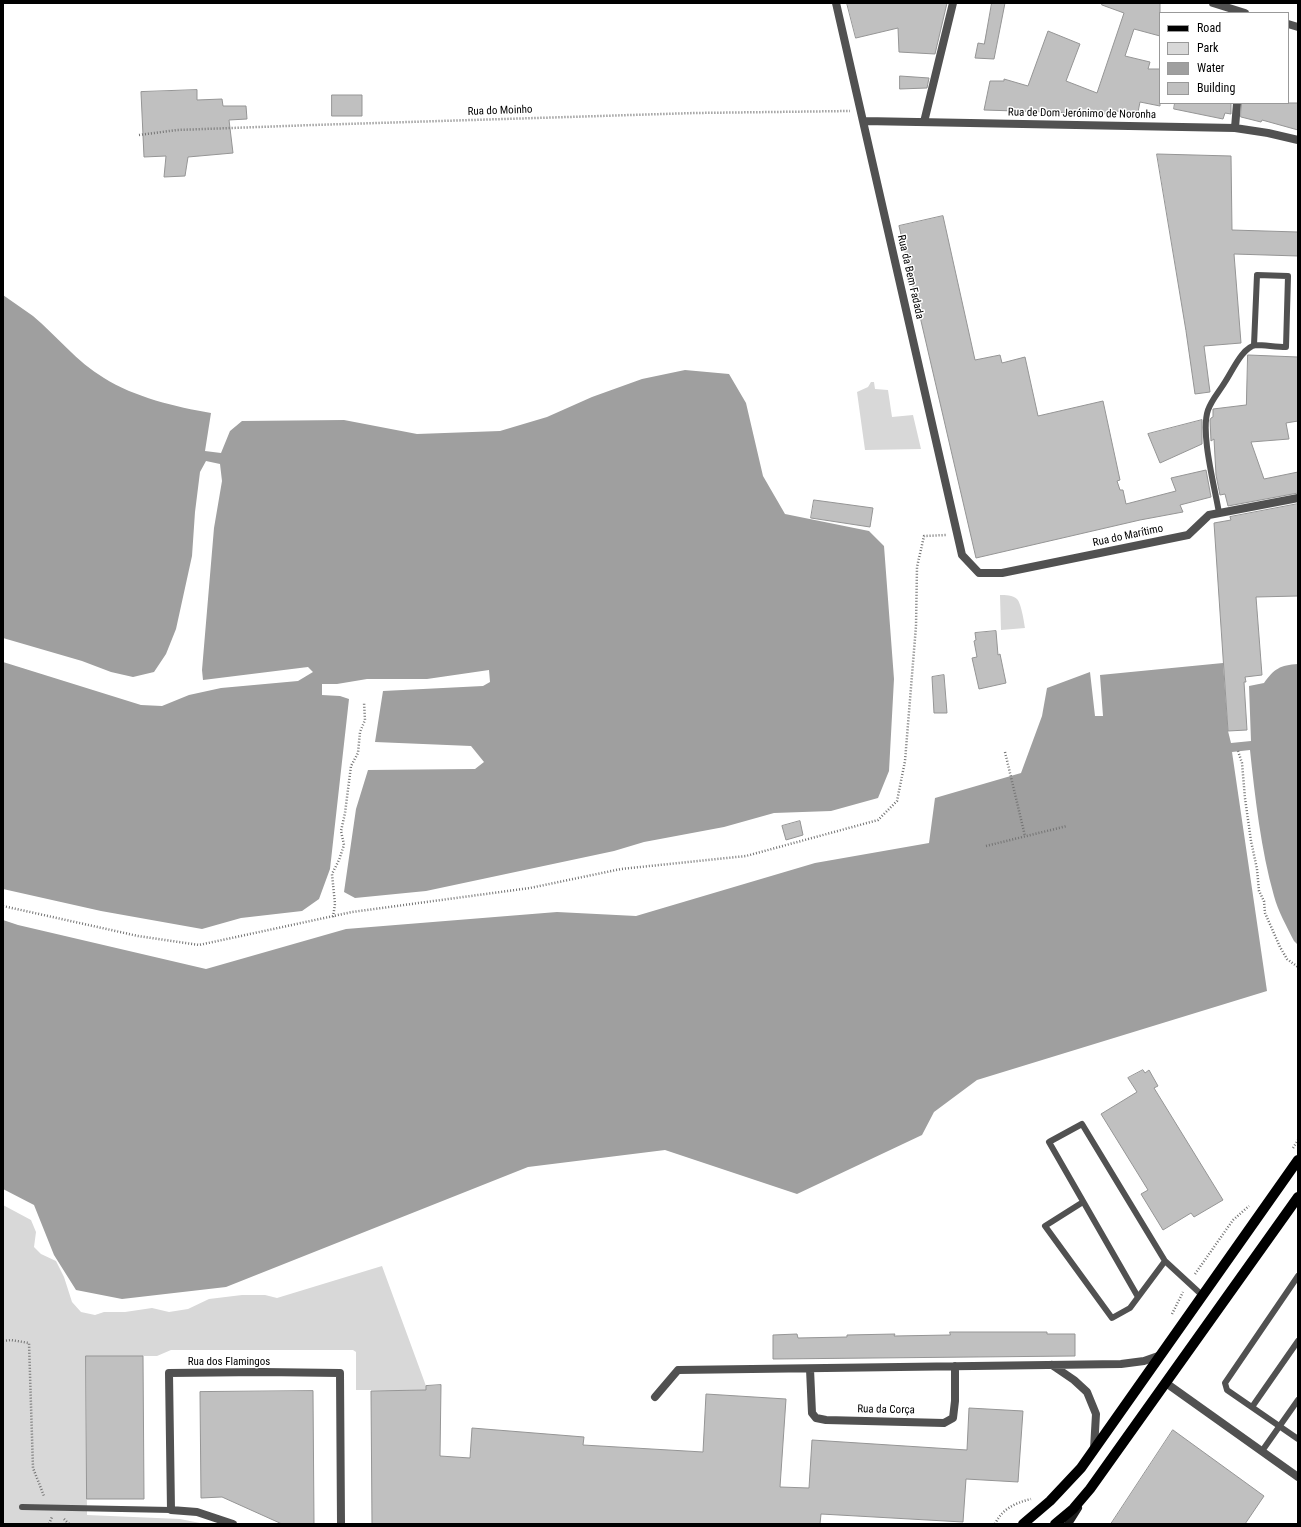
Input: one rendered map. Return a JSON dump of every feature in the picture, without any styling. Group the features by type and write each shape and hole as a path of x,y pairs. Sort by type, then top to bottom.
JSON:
{"main road":[{"path":"1023,1524 1071,1480 1081,1468 1298,1160"},
{"path":"1068,1524 1090,1489 1298,1197"},
{"path":"1055,1524 1073,1509 1090,1489"}],"street":[{"name":"Rua da Bem Fadada","path":"836,3 862,110 962,555"},
{"path":"924,122 953,3"},
{"path":"1213,3 1241,12"},
{"path":"1235,128 1237,104"},
{"name":"Rua de Dom Jerónimo de Noronha","path":"864,121 1235,128 1268,133 1298,140"},
{"name":"Rua do Marítimo","path":"962,555 979,573 1002,573 1188,535 1209,515 1298,498"},
{"path":"655,1397 678,1370 1135,1363 1161,1355"},
{"path":"1052,1365 1074,1380 1087,1392 1096,1414 1094,1450"},
{"name":"Rua da Corça","path":"810,1369 812,1413 816,1418 826,1420 944,1423 953,1418 955,1401 955,1366"},
{"name":"Rua dos Flamingos","path":"171,1510 169,1373 262,1372 340,1374 341,1524"},
{"path":"1166,1383 1298,1476"},
{"path":"171,1510 197,1512 233,1524"}],"lane":[{"path":"1219,513 1205,426 1208,412 1214,396 1225,382 1233,366 1246,350 1254,345 1286,347 1288,276 1257,275 1254,345"},
{"path":"1138,1297 1049,1142 1082,1124 1165,1261 1203,1296"},
{"path":"1083,1202 1045,1226 1112,1318 1130,1308 1165,1261"},
{"path":"1298,1276 1225,1383 1227,1390 1298,1439"},
{"path":"1252,1407 1298,1341"},
{"path":"1262,1451 1298,1400"},
{"path":"22,1507 171,1510"}],"path":[{"name":"Rua do Moinho","path":"139,135 177,130 313,125 695,113 862,110"},
{"path":"3,906 138,936 200,945 359,911 530,888 621,869 746,856 878,820 897,800 905,761 916,626 917,567 924,536 957,534"},
{"path":"333,917 335,904 332,874 344,845 341,831 350,766 358,753 360,732 366,720 364,702"},
{"path":"1238,751 1242,763 1245,798 1251,841 1257,869 1259,891 1264,901 1265,913 1287,959 1298,967"},
{"path":"1005,752 1025,836"},
{"path":"986,846 1066,826"},
{"path":"1290,1152 1298,1140"},
{"path":"1171,1316 1188,1283 1234,1220 1254,1202"},
{"path":"3,1341 11,1340 29,1343 33,1468 44,1496 55,1508 50,1524"},
{"path":"995,1524 999,1516 1010,1506 1037,1496"}],"green space":[{"path":"871,382 874,382 875,389 888,390 892,417 913,415 921,449 865,450 857,392 868,387"},
{"path":"1000,595 1007,595 1017,599 1021,608 1025,628 1001,630"},
{"path":"3,1205 31,1220 36,1232 34,1247 41,1254 56,1261 64,1277 72,1302 81,1312 95,1315 104,1312 125,1312 152,1308 169,1312 188,1309 209,1299 242,1295 265,1295 277,1298 382,1266 426,1386 426,1390 356,1390 356,1352 353,1350 171,1350 157,1356 86,1356 87,1515 180,1519 205,1524 3,1524"}],"water":[{"path":"3,295 33,316 94,372 116,385 142,396 184,408 211,413 205,451 221,453 230,431 242,421 344,420 417,434 500,431 547,417 592,397 642,379 685,370 729,374 746,403 763,476 785,514 869,531 884,546 894,679 889,771 878,798 831,811 774,813 724,827 644,842 614,851 426,891 355,898 344,892 356,809 368,770 475,769 484,762 471,746 375,742 383,691 483,686 490,682 489,670 427,679 367,679 337,684 322,684 322,695 340,696 349,699 330,869 319,899 302,911 241,918 202,929 101,911 3,889 3,662 141,705 162,706 189,695 221,688 298,681 313,672 308,667 203,680 202,670 214,528 222,481 220,464 206,461 200,472 192,556 176,629 166,654 154,672 133,677 111,672 82,661 3,638"},
{"path":"1223,663 1228,731 1231,743 1251,741 1249,686 1264,683 1274,671 1286,665 1298,664 1298,945 1294,941 1280,913 1269,878 1259,823 1250,750 1232,752 1267,991 977,1080 934,1112 922,1135 797,1194 665,1150 528,1167 226,1287 122,1299 76,1290 54,1255 34,1205 3,1189 3,920 18,925 206,969 346,929 557,912 636,916 815,863 929,843 935,798 1021,773 1042,716 1047,688 1090,672 1095,716 1103,716 1100,675"}],"building":[{"path":"847,3 947,3 935,54 899,52 898,28 856,38"},
{"path":"992,3 1005,3 994,59 975,58 978,43 984,44"},
{"path":"1102,3 1160,3 1159,36 1134,29 1125,56 1150,62 1148,69 1159,69 1160,106 1140,102 1138,112 1110,111 1110,114 984,110 990,81 1004,81 1004,79 1028,86 1048,31 1080,44 1066,81 1097,93 1124,13 1102,5"},
{"path":"900,76 929,78 927,88 900,89"},
{"path":"197,90 197,100 222,99 223,106 246,106 247,119 229,120 233,153 188,157 185,176 164,177 166,156 144,157 141,92"},
{"path":"332,95 362,95 362,116 332,116"},
{"path":"1298,103 1298,130 1262,120 1261,122 1241,117 1242,104"},
{"path":"1175,104 1231,104 1231,114 1225,113 1223,119 1174,109"},
{"path":"1157,154 1231,156 1232,230 1298,232 1298,256 1234,254 1241,343 1204,346 1210,392 1195,394"},
{"path":"943,216 975,360 1000,355 1002,363 1025,357 1038,416 1103,401 1120,480 1117,481 1120,490 1123,490 1126,504 1176,491 1171,478 1206,470 1211,497 1180,505 1183,512 1140,520 976,558 899,226"},
{"path":"1248,355 1298,357 1298,421 1286,423 1289,439 1251,442 1264,479 1298,472 1298,493 1228,506 1225,494 1220,495 1216,475 1214,439 1211,441 1210,420 1213,417 1213,409 1246,405"},
{"path":"1202,420 1202,444 1160,463 1148,434"},
{"path":"814,500 873,508 870,527 811,518"},
{"path":"1298,504 1298,596 1256,597 1262,675 1245,677 1247,730 1228,731 1214,523 1231,520 1230,517"},
{"path":"996,631 998,655 1000,654 1006,683 979,689 972,658 977,657 974,641 976,640 975,633"},
{"path":"944,675 947,713 934,713 932,677"},
{"path":"800,821 803,835 786,840 782,826"},
{"path":"1143,1070 1145,1073 1149,1070 1158,1086 1154,1088 1223,1200 1194,1217 1191,1213 1163,1230 1141,1194 1148,1190 1101,1114 1137,1092 1128,1078"},
{"path":"950,1332 1047,1332 1047,1334 1075,1334 1075,1356 773,1359 773,1335 797,1334 798,1338 895,1334 894,1336 950,1335"},
{"path":"86,1356 143,1356 144,1499 87,1499"},
{"path":"441,1385 440,1456 470,1458 472,1428 584,1437 583,1445 703,1452 706,1394 786,1399 780,1487 809,1488 812,1440 967,1450 969,1408 1023,1411 1018,1482 966,1479 963,1522 821,1514 820,1524 372,1524 371,1391 426,1390 426,1386"},
{"path":"313,1391 314,1524 282,1524 222,1497 201,1498 200,1392"},
{"path":"1173,1430 1264,1496 1245,1524 1111,1524"}]}
